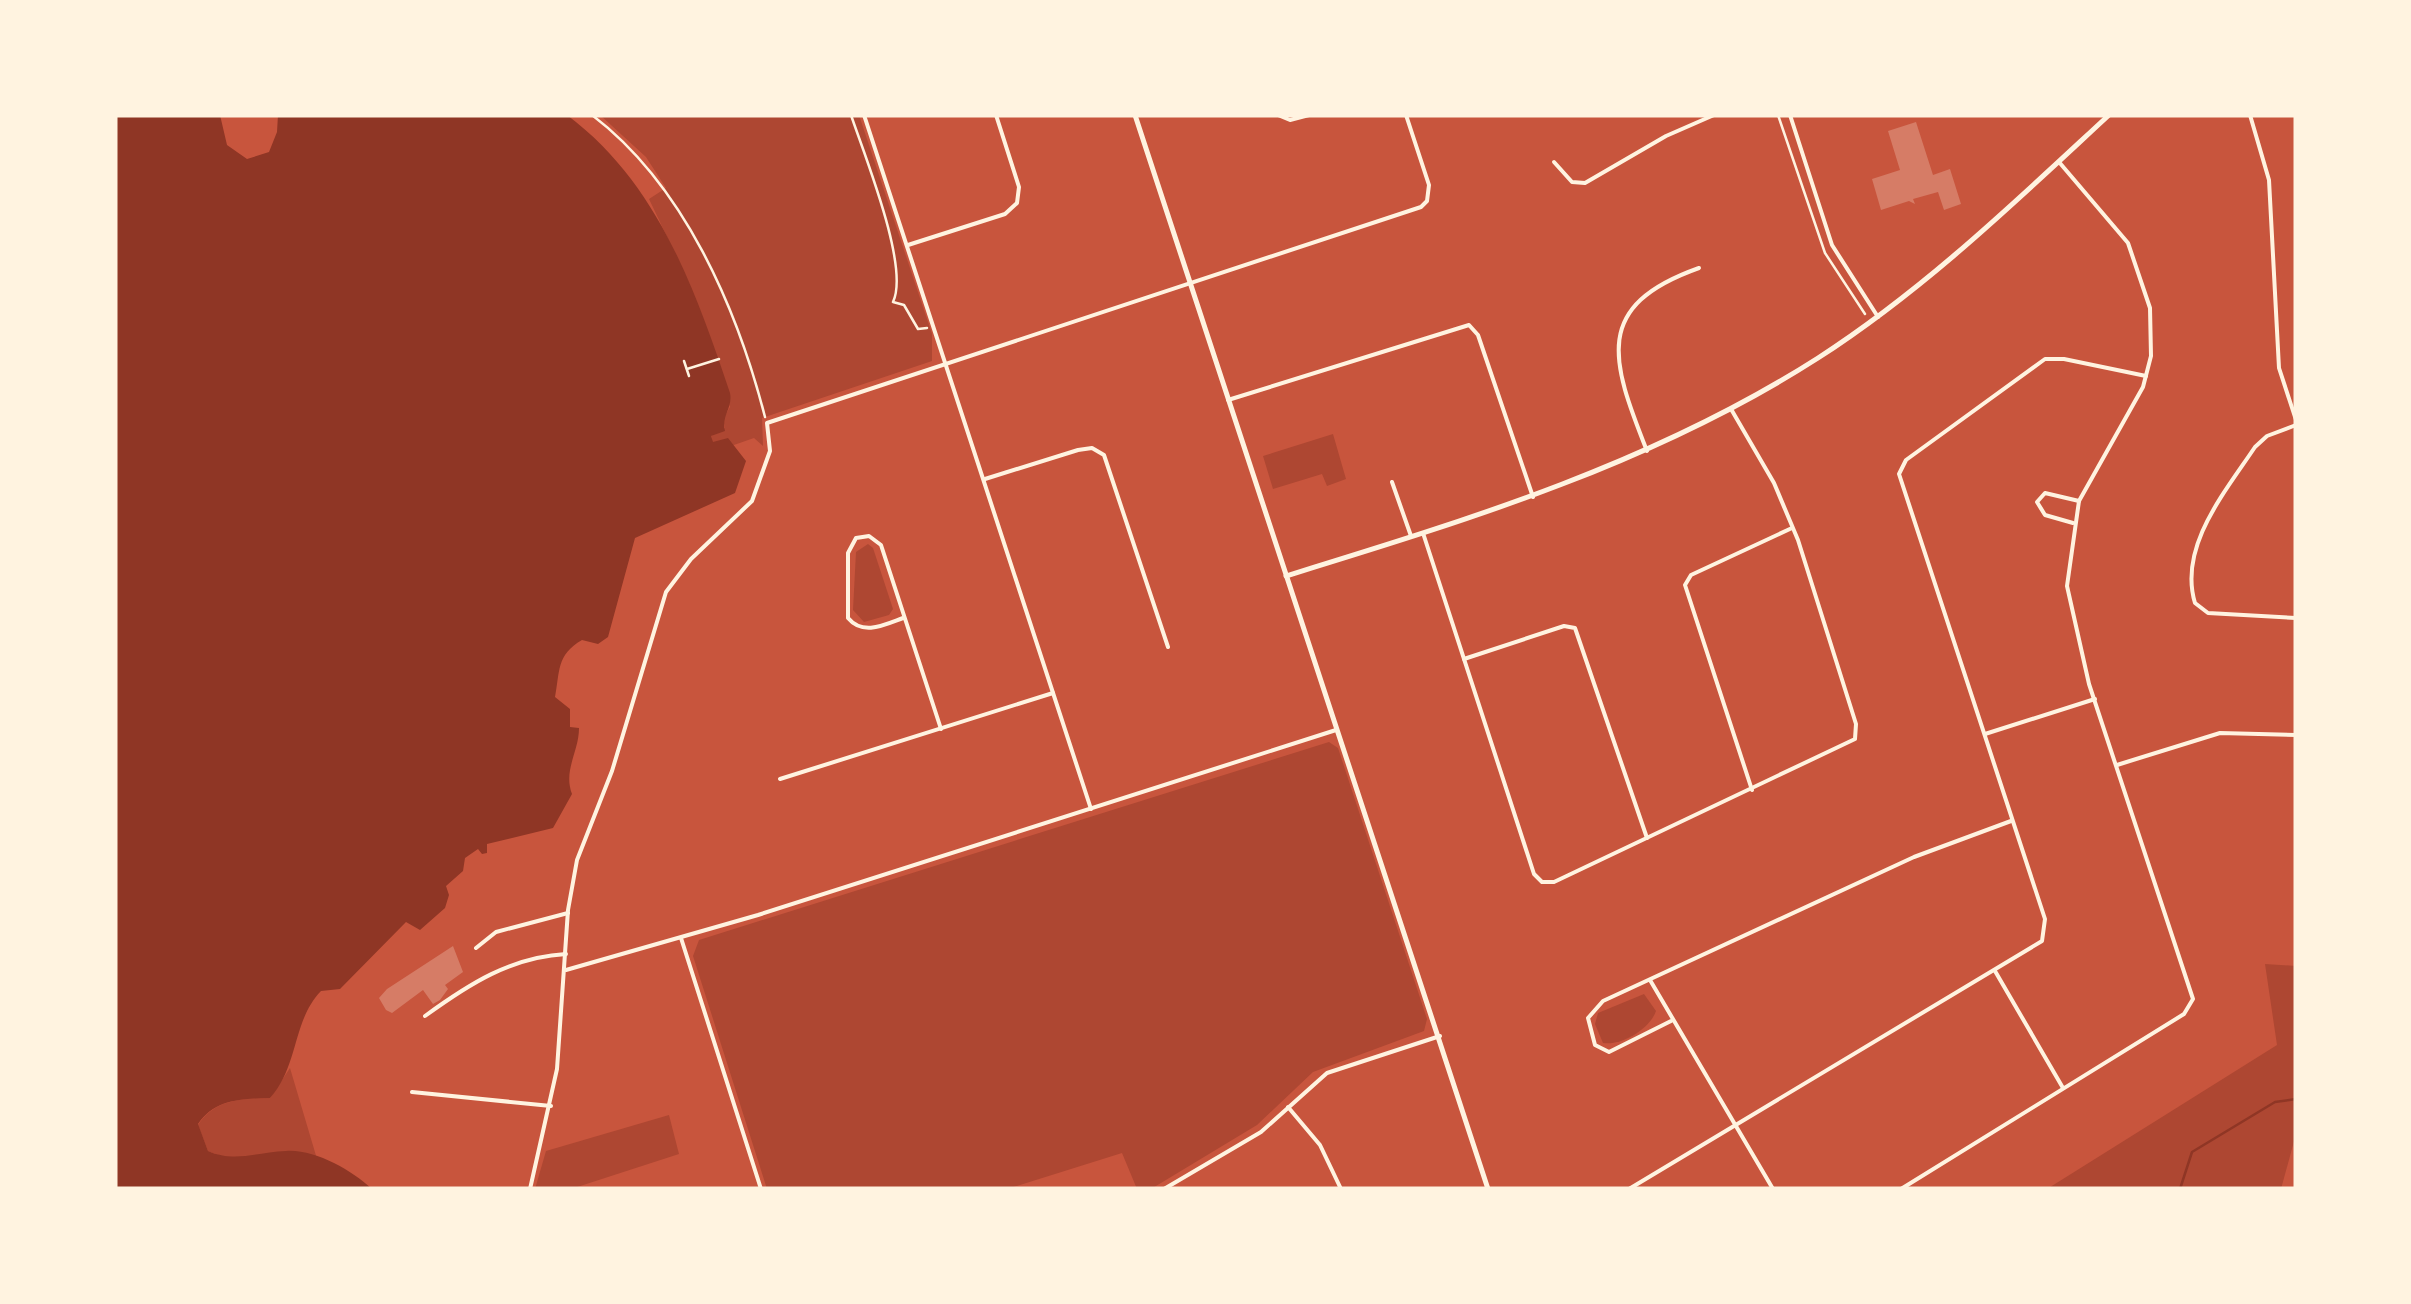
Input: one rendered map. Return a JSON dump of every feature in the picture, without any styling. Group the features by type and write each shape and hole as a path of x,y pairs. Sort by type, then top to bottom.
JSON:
{"street":[{"path":"864,115 1091,809"},
{"path":"907,245 1005,214 1018,202 1019,187 996,115"},
{"path":"1136,115 1488,1189"},
{"path":"1278,115 1290,120 1308,115"},
{"path":"530,1189 551,1106 566,970 568,913 577,860 616,758 660,605 690,559 735,521 756,494 770,450 767,423 1413,211 1427,202 1429,185 1406,115"},
{"path":"1554,162 1566,178 1580,185 1714,115"},
{"path":"1790,115 1832,246 1878,317"},
{"path":"1286,576 1532,497 1648,451 1732,409 1878,317 1947,263 2110,115"},
{"path":"2250,115 2268,173 2279,368 2296,422 2267,436 2255,447 2198,541 2190,574 2194,603 2208,613 2296,618"},
{"path":"1901,1189 2184,1014 2193,999 2095,699 2068,600 2073,523 2079,501 2135,406 2146,376 2152,320 2140,269 2120,231 2059,162"},
{"path":"1648,451 1624,385 1622,324 1634,303 1649,289 1700,268"},
{"path":"1228,400 1469,324 1476,330 1532,497"},
{"path":"1630,1189 2037,946 2046,930 1900,482 1900,469 2045,359 2064,358 2146,376"},
{"path":"1422,533 1537,879 1554,882 1844,748 1857,734 1792,528 1774,483 1732,409"},
{"path":"985,479 1078,450 1092,448 1104,455 1168,647"},
{"path":"1392,482 1411,536"},
{"path":"2073,523 2042,513 2038,502 2046,493 2079,501"},
{"path":"1752,790 1685,585 1695,573 1792,528"},
{"path":"903,618 868,628 856,627 848,618 848,552 856,538 869,536 881,546 941,729"},
{"path":"1464,659 1564,626 1575,628 1648,838"},
{"path":"780,779 1054,693"},
{"path":"1983,734 2095,699"},
{"path":"566,970 681,938 1336,730"},
{"path":"2116,765 2220,733 2296,735"},
{"path":"2296,764 2296,826"},
{"path":"1671,1021 1617,1051 1602,1050 1591,1037 1588,1018 1595,1006 1914,856 2011,821"},
{"path":"476,948 496,932 568,913"},
{"path":"681,938 761,1189"},
{"path":"424,1016 480,977 510,965 566,954"},
{"path":"1995,971 2064,1088"},
{"path":"1650,980 1773,1189"},
{"path":"1164,1189 1241,1145 1328,1073 1440,1036"},
{"path":"412,1092 551,1106"},
{"path":"1288,1107 1320,1146 1341,1189"}],"path":[{"path":"592,115 636,154 680,215 746,346 767,423"},
{"path":"851,115 896,255 898,289 892,302 904,305 918,329 930,328"},
{"path":"686,368 719,359"},
{"path":"684,361 690,376"}],"shaded area":[{"path":"115,115 220,115 227,145 247,159 269,152 277,132 278,115 567,115 599,142 649,205 687,277 730,393 725,431 711,436 713,442 728,438 746,461 735,493 635,538 608,637 598,644 582,640 563,658 555,697 570,709 570,727 579,728 569,777 572,794 553,828 487,844 487,853 478,849 465,858 463,871 446,886 449,895 445,908 420,930 406,922 340,989 321,991 305,1016 286,1072 270,1098 221,1105 198,1124 208,1151 237,1157 286,1151 309,1153 343,1168 372,1189 115,1189"},
{"path":"600,115 859,115 932,334 932,361 762,418 763,446 754,438 731,446 712,442 711,436 725,428 723,419 730,407 690,285 649,199 666,188 646,157"},
{"path":"1333,434 1346,479 1327,486 1322,474 1273,489 1263,456"},
{"path":"868,544 873,548 893,609 889,615 864,622 853,610 856,552"},
{"path":"1329,742 1338,748 1427,1019 1424,1031 1313,1072 1257,1125 1151,1189 1137,1189 1122,1153 1007,1189 767,1189 693,956 699,940"},
{"path":"2265,964 2296,966 2296,1134 2281,1189 2047,1189 2277,1045"},
{"path":"1644,994 1656,1011 1648,1024 1626,1039 1603,1043 1595,1024 1598,1013"},
{"path":"290,1068 317,1159 287,1154 234,1157 208,1151 198,1125 205,1116 230,1102 270,1098"},
{"path":"669,1115 679,1154 571,1189 535,1189 546,1151"}],"building":[{"path":"1916,122 1933,175 1950,169 1961,204 1944,210 1938,192 1913,199 1915,204 1909,201 1881,210 1872,179 1900,170 1888,131"},
{"path":"453,946 463,972 445,985 448,989 440,1000 433,1004 423,990 392,1013 386,1010 379,998 387,989"}],"waterway":[{"path":"2180,1189 2192,1152 2275,1102 2296,1099"}]}
